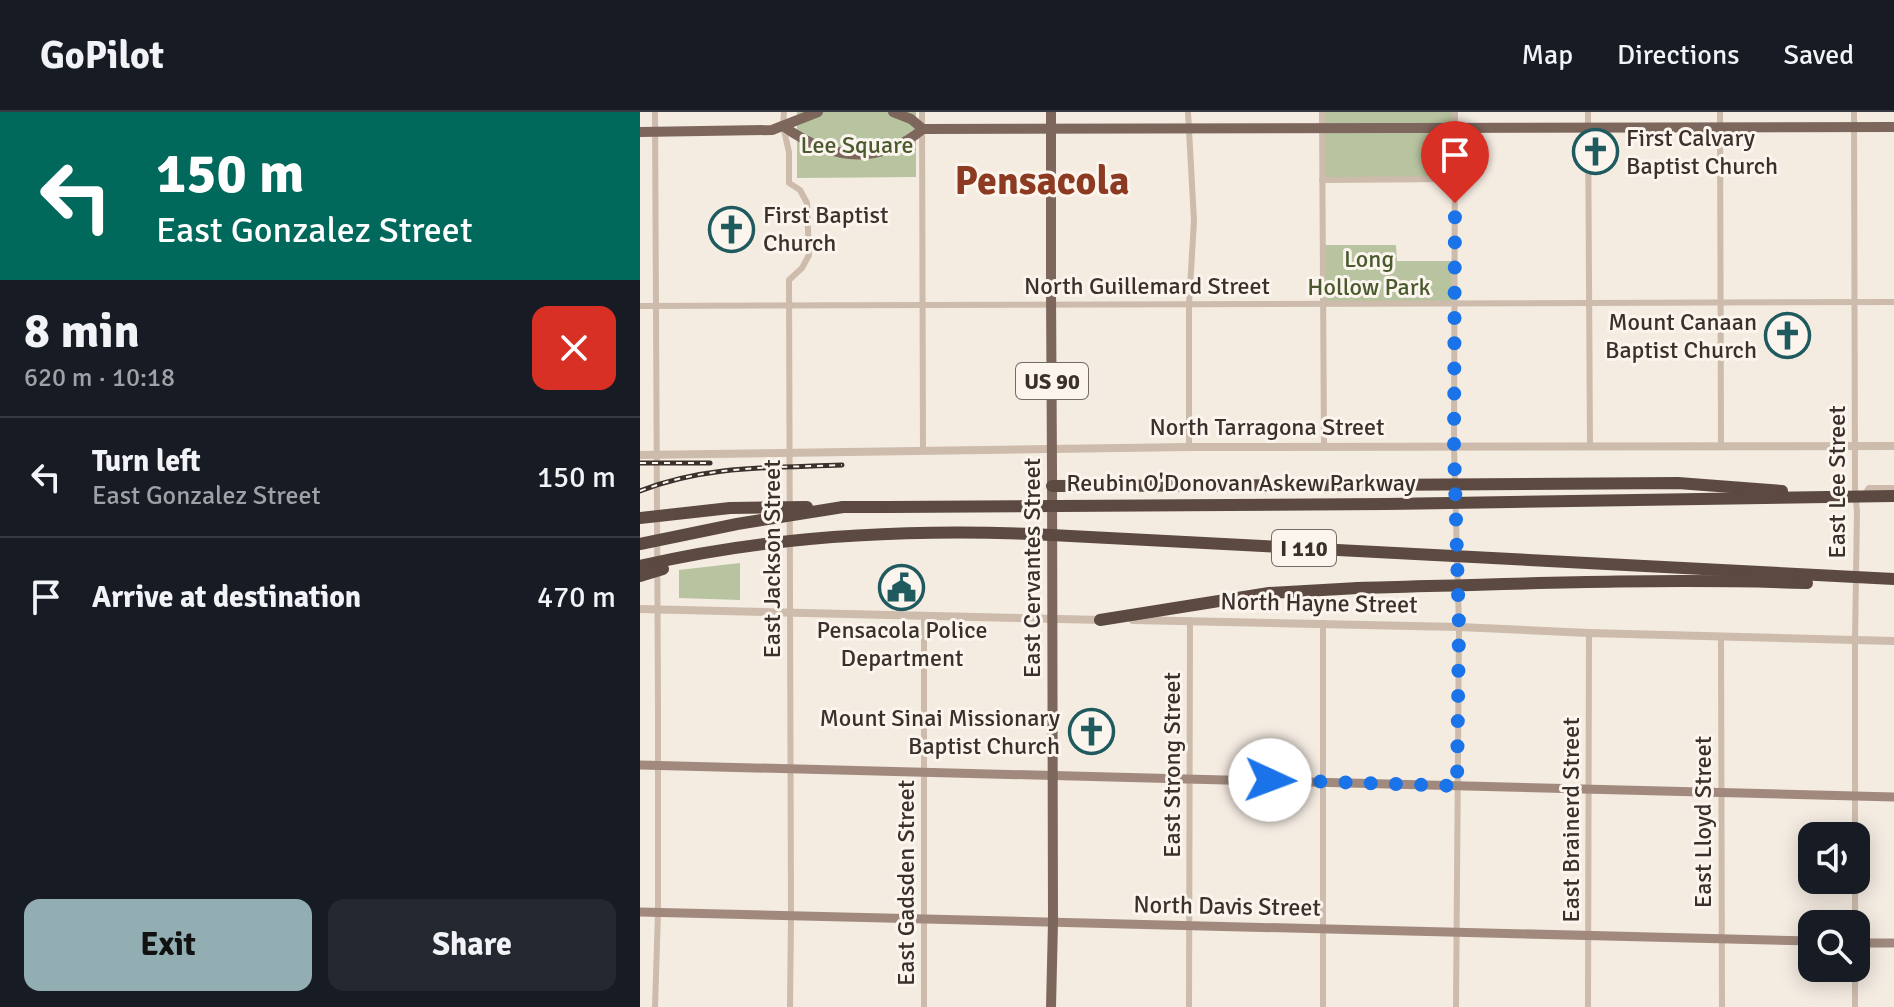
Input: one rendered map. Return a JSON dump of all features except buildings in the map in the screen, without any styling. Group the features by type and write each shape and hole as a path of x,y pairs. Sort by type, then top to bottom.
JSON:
{"highway":[{"path":"1052,486 1678,483 1857,496"},
{"name":"Reubin O'Donovan Askew Parkway","path":"640,544 843,507 1449,504 1894,496"},
{"path":"640,518 730,508 843,507"},
{"name":"I 110","path":"715,551 863,534 991,532 1894,580"},
{"path":"640,566 715,551"},
{"path":"640,576 715,551"},
{"path":"1100,620 1269,593 1358,588 1638,580 1848,584 1894,580"}],"main road":[{"path":"640,132 772,130 818,112"},
{"path":"893,112 911,119 923,129 1894,127"},
{"name":"US 90","path":"1051,112 1051,130"},
{"path":"783,126 803,140 840,153 858,155 876,153 909,141 923,129"},
{"name":"East Cervantes Street","path":"1051,130 1051,1007"},
{"path":"640,765 1894,797"},
{"name":"North Davis Street","path":"640,912 1798,941"},
{"path":"1870,943 1894,943"}],"street":[{"path":"655,112 658,608 655,1007"},
{"name":"East Jackson Street","path":"784,112 789,183 800,190 808,205 809,255 802,268 789,280 790,1007"},
{"path":"922,112 923,450"},
{"path":"1188,112 1194,221 1189,304 1189,447"},
{"path":"1322,112 1324,447"},
{"path":"1455,112 1454,447 1459,627 1456,1007"},
{"path":"1588,112 1590,447"},
{"path":"1720,112 1721,446"},
{"name":"East Lee Street","path":"1854,112 1857,512 1855,822"},
{"path":"1322,180 1455,179"},
{"name":"North Guillemard Street","path":"640,306 1894,302"},
{"name":"North Tarragona Street","path":"640,455 1189,447 1894,446"},
{"path":"1857,512 1869,488 1894,488"},
{"name":"North Hayne Street","path":"640,609 1323,623 1894,641"},
{"name":"East Gadsden Street","path":"924,616 924,1007"},
{"name":"East Strong Street","path":"1189,1007 1190,620"},
{"path":"1323,623 1323,1007"},
{"name":"East Brainerd Street","path":"1588,1007 1589,633"},
{"name":"East Lloyd Street","path":"1721,636 1722,1007"},
{"path":"1855,982 1855,1007"}],"green space":[{"name":"Lee Square","path":"797,112 916,112 916,177 797,178"},
{"path":"1322,112 1455,112 1455,179 1322,180"},
{"name":"Long Hollow Park","path":"1322,245 1396,245 1397,261 1455,261 1455,303 1323,304"},
{"path":"740,563 740,600 679,598 679,570"}],"railway":[{"path":"640,463 710,463"},
{"path":"640,491 715,472 842,465"}],"place":[{"name":"First Calvary Baptist Church","path":"1595,152"},
{"name":"First Baptist Church","path":"732,229"},
{"name":"Mount Canaan Baptist Church","path":"1788,336"},
{"name":"Pensacola Police Department","path":"902,588"},
{"name":"Mount Sinai Missionary Baptist Church","path":"1091,732"}],"district":[{"name":"Pensacola","path":"1042,180"}],"route":[{"path":"1270,780 1457,786 1459,627 1454,447 1455,203"}]}
